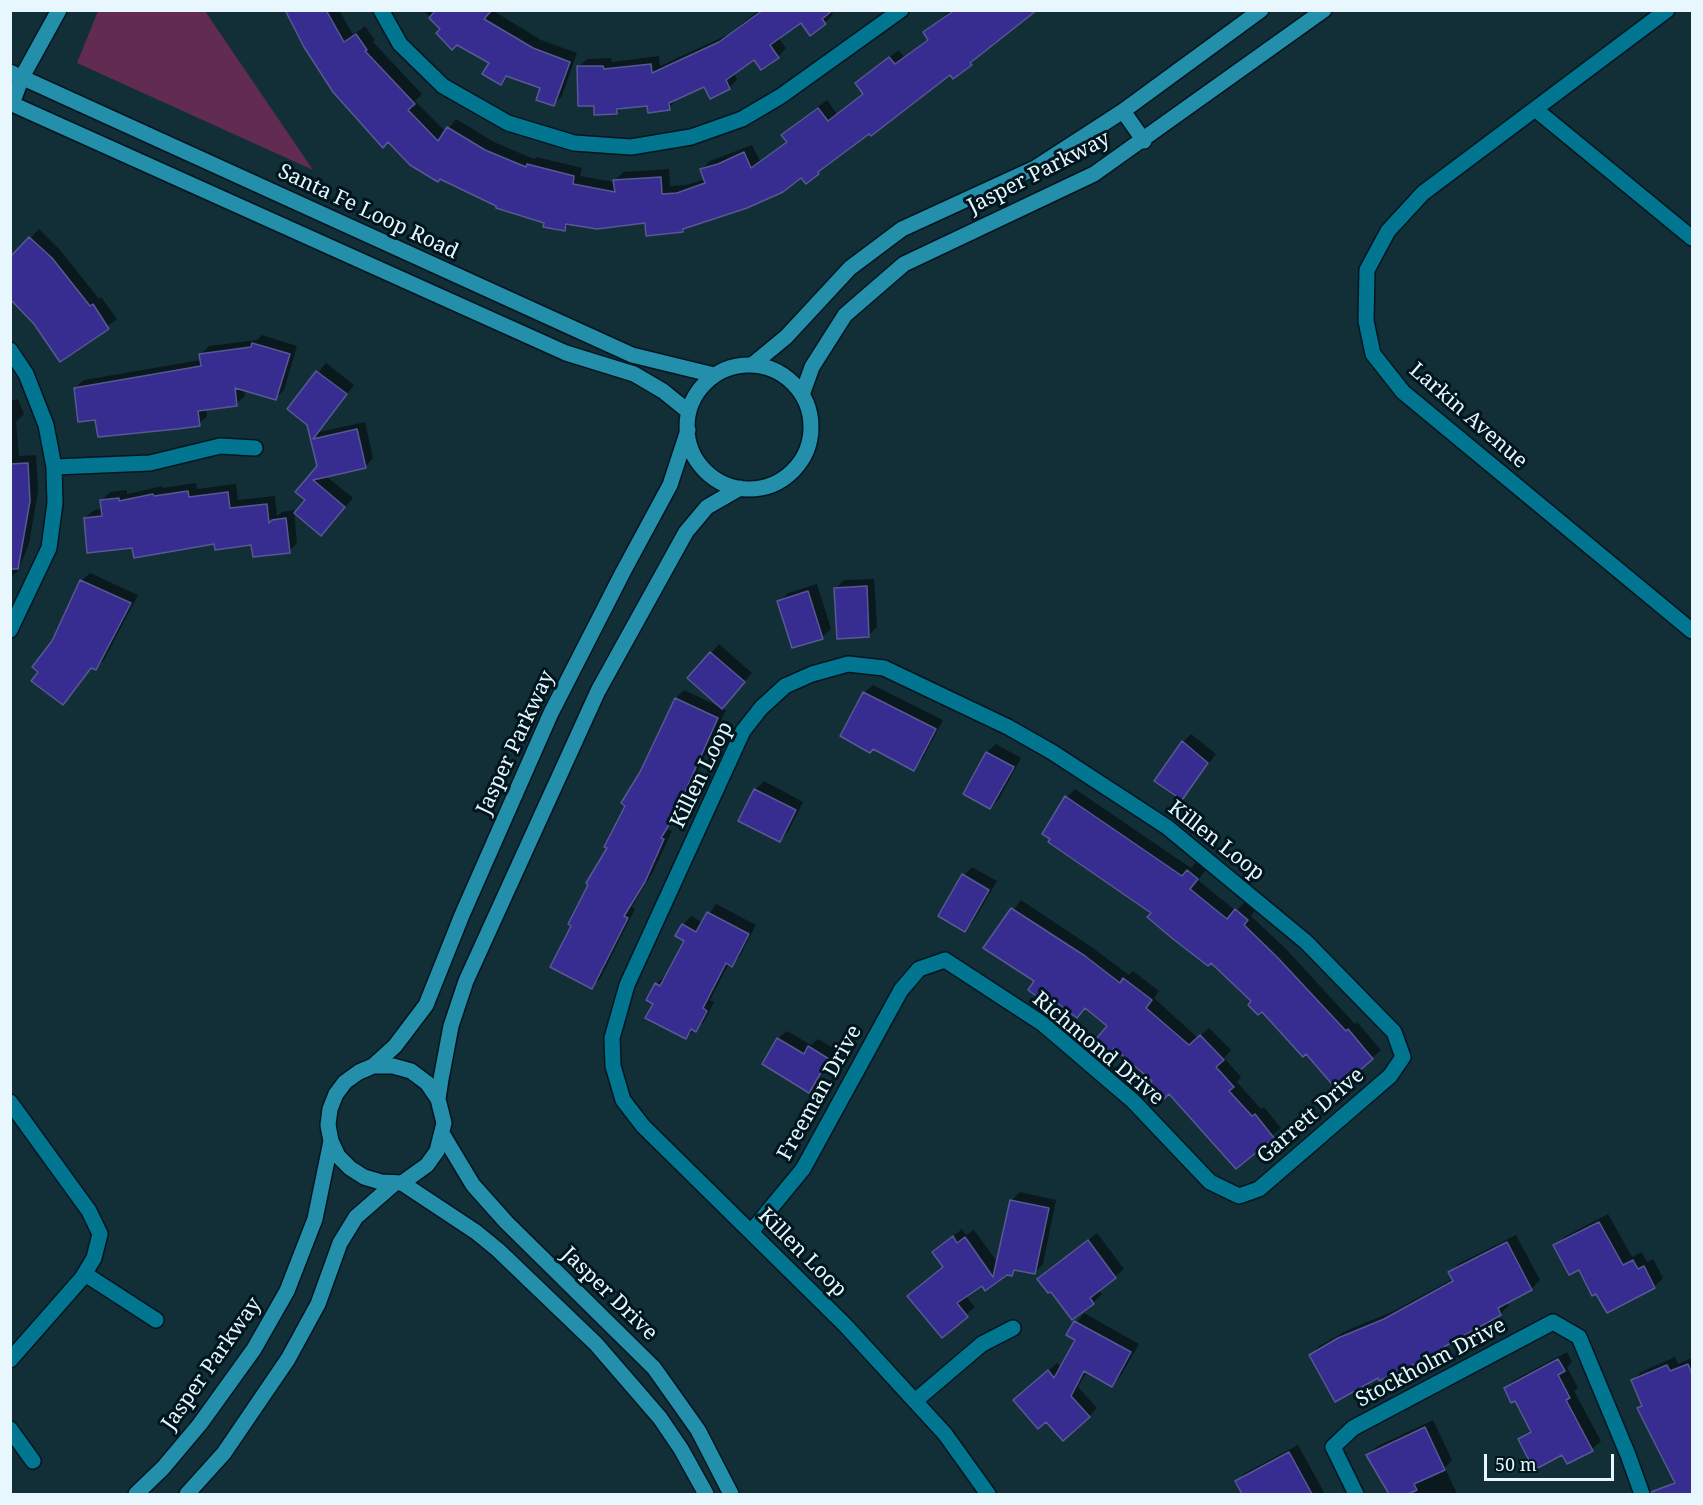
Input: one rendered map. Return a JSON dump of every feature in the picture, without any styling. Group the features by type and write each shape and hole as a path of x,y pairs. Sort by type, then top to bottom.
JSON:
{"main road":[{"path":"59,10 16,74 11,105 566,353 634,374 663,391 689,412"},
{"name":"Jasper Parkway","path":"753,365 786,337 850,268 902,229 1035,168 1123,111 1262,10"},
{"name":"Jasper Parkway","path":"802,394 812,368 845,315 904,264 1094,174 1144,141 1324,10"},
{"name":"Santa Fe Loop Road","path":"16,74 632,356 714,375"},
{"path":"1123,111 1144,141"},
{"path":"753,365 772,369 789,379 802,394 810,413 812,433 806,453 795,469 779,482 760,488 740,488 720,481 703,468 692,451 688,430 689,412 694,398 714,375 733,367 753,365"},
{"name":"Jasper Parkway","path":"374,1066 395,1046 426,1005 462,915 551,713 622,572 670,485 688,430"},
{"path":"438,1099 451,1026 466,981 598,691 686,532 707,507 740,488"},
{"path":"187,1494 224,1453 288,1359 318,1304 340,1242 356,1217 398,1183 427,1165 437,1151 442,1135 443,1117 438,1099 427,1083 411,1071 393,1066 374,1066 352,1077 336,1094 330,1109 328,1125 331,1141 338,1156 364,1177 398,1183 476,1232 498,1250 597,1344 660,1418 681,1449 706,1494"},
{"name":"Jasper Drive","path":"442,1135 473,1185 506,1222 654,1368 698,1430 731,1494"},
{"name":"Jasper Parkway","path":"136,1494 163,1468 200,1424 254,1349 287,1291 315,1219 331,1141"}],"street":[{"path":"381,10 400,44 443,86 508,123 574,143 631,147 691,137 742,119 781,96 900,10"},
{"name":"Larkin Avenue","path":"1667,10 1423,193 1388,231 1367,270 1366,321 1373,354 1403,392 1692,631"},
{"path":"1535,109 1692,238"},
{"path":"10,350 26,374 37,401 46,425 54,467 54,503 49,548 10,630"},
{"path":"54,467 150,463 220,446 255,448"},
{"name":"Killen Loop","path":"988,1494 945,1434 845,1325 643,1126 623,1100 613,1066 612,1038 627,985 743,731 761,708 785,687 812,674 848,664 884,668 1008,727 1052,752 1167,827 1306,942 1394,1032 1402,1057"},
{"name":"Richmond Drive","path":"918,969 945,960 1043,1024 1133,1101 1210,1182 1239,1196"},
{"name":"Freeman Drive","path":"751,1232 803,1169 901,990 918,969"},
{"name":"Garrett Drive","path":"1239,1196 1259,1189 1390,1076 1402,1057"},
{"path":"10,1102 97,1224 99,1244 85,1274 38,1331 10,1360"},
{"path":"85,1274 156,1320"},
{"name":"Stockholm Drive","path":"1356,1494 1333,1447 1353,1428 1554,1322 1579,1337 1642,1494"},
{"path":"915,1401 982,1344 1013,1328"},
{"path":"10,1429 33,1461"}],"shaded area":[{"path":"98,11 205,11 313,170 77,63"}],"building":[{"path":"285,10 326,10 344,42 356,34 367,50 365,51 415,104 408,110 438,141 447,127 485,150 526,167 527,164 574,176 573,184 615,192 613,180 661,177 662,194 677,193 705,183 700,169 718,164 744,152 751,168 787,142 781,135 818,108 828,121 863,94 855,83 889,57 895,64 928,40 923,32 955,10 1037,10 970,63 972,65 953,79 950,75 871,136 869,134 818,172 819,174 806,184 801,178 783,192 747,208 683,229 683,232 646,236 645,223 597,229 566,224 565,231 543,227 544,223 496,208 440,179 438,182 410,165 388,142 383,148 333,92 304,47"},
{"path":"436,10 492,10 484,19 533,48 570,62 554,106 536,100 540,88 506,76 501,85 482,74 489,63 457,45 452,50 436,33 440,29 429,18"},
{"path":"763,10 833,10 822,19 826,24 810,36 801,23 770,45 779,58 761,70 754,60 726,80 730,89 710,99 704,87 669,103 670,110 648,113 647,106 617,109 617,114 594,115 594,106 578,106 577,66 603,66 604,69 651,64 652,73 719,42"},
{"path":"29,237 52,258 90,306 93,304 109,329 60,362 34,324 10,299 10,257"},
{"path":"252,343 290,354 276,400 235,388 237,406 198,411 200,426 177,429 98,437 95,420 78,422 74,388 201,366 199,354 251,347"},
{"path":"316,371 347,394 313,439 357,429 366,468 313,480 345,507 321,536 294,513 305,500 295,492 317,466 307,425 287,409"},
{"path":"28,463 30,501 18,569 10,569 10,464"},
{"path":"188,491 189,497 228,492 230,508 267,504 269,523 272,520 286,518 290,553 253,557 251,545 215,550 214,544 134,558 132,548 87,553 84,518 102,516 100,500 119,498 119,501 153,494 154,496"},
{"path":"80,580 131,603 96,670 91,668 63,705 31,681 38,672 32,667 52,641"},
{"path":"867,586 869,637 837,639 834,588"},
{"path":"808,591 823,639 792,648 777,601"},
{"path":"710,652 745,682 722,709 687,678"},
{"path":"863,692 936,729 914,771 873,749 870,753 840,736"},
{"path":"675,698 718,718 680,803 682,804 661,838 664,839 645,882 624,916 628,918 592,989 550,967 571,926 568,924 588,885 586,883 607,848 604,847 625,806 621,803 640,772"},
{"path":"1182,741 1208,763 1182,800 1154,781"},
{"path":"986,752 1014,767 990,809 963,794"},
{"path":"754,789 796,810 780,842 738,821"},
{"path":"1065,796 1182,876 1187,870 1198,879 1190,889 1227,919 1235,909 1248,920 1244,925 1346,1031 1348,1029 1373,1059 1337,1090 1306,1054 1303,1057 1262,1012 1258,1015 1248,1005 1251,1001 1211,963 1208,966 1173,939 1147,917 1151,913 1048,842 1050,839 1042,834"},
{"path":"962,874 989,890 965,932 938,916"},
{"path":"1011,908 1085,956 1120,983 1123,978 1152,1000 1146,1008 1189,1045 1200,1035 1224,1060 1216,1067 1234,1087 1229,1091 1252,1116 1255,1114 1274,1138 1236,1169 1169,1094 1163,1100 1149,1085 1152,1081 1114,1048 1111,1052 1095,1040 1107,1026 1085,1008 1077,1018 1044,993 1040,999 1028,990 1034,981 983,948"},
{"path":"707,912 749,934 732,967 726,963 703,1008 707,1011 696,1032 691,1029 686,1039 645,1018 653,1004 646,1000 655,983 660,986 684,941 675,936 682,924 696,932"},
{"path":"777,1038 804,1054 808,1046 829,1059 809,1093 762,1064"},
{"path":"1010,1200 1049,1208 1035,1274 1014,1270 1012,1276 1007,1275 985,1291 982,1286 957,1303 968,1317 942,1338 907,1296 943,1267 932,1252 953,1236 957,1243 965,1237 993,1277"},
{"path":"1599,1222 1623,1265 1633,1260 1638,1269 1644,1266 1655,1288 1607,1313 1596,1294 1592,1296 1579,1270 1569,1275 1553,1245"},
{"path":"1088,1240 1116,1278 1090,1298 1094,1304 1072,1320 1051,1292 1048,1293 1037,1279"},
{"path":"1507,1242 1532,1290 1498,1308 1501,1315 1442,1348 1444,1350 1379,1381 1378,1378 1335,1402 1309,1355 1338,1338 1384,1319 1453,1281 1448,1272"},
{"path":"1074,1321 1131,1352 1112,1387 1084,1371 1071,1396 1090,1417 1063,1441 1046,1422 1038,1429 1013,1400 1048,1370 1054,1378 1075,1340 1066,1335"},
{"path":"1558,1359 1565,1371 1558,1375 1570,1398 1566,1400 1593,1451 1567,1464 1562,1455 1534,1470 1518,1439 1531,1432 1515,1401 1511,1403 1504,1388"},
{"path":"1688,1364 1692,1374 1692,1494 1652,1494 1651,1492 1675,1483 1637,1408 1642,1406 1631,1380 1667,1365 1670,1371"},
{"path":"1425,1427 1445,1470 1414,1484 1417,1490 1408,1494 1389,1494 1366,1455"},
{"path":"1289,1452 1312,1494 1242,1494 1235,1481"}]}
